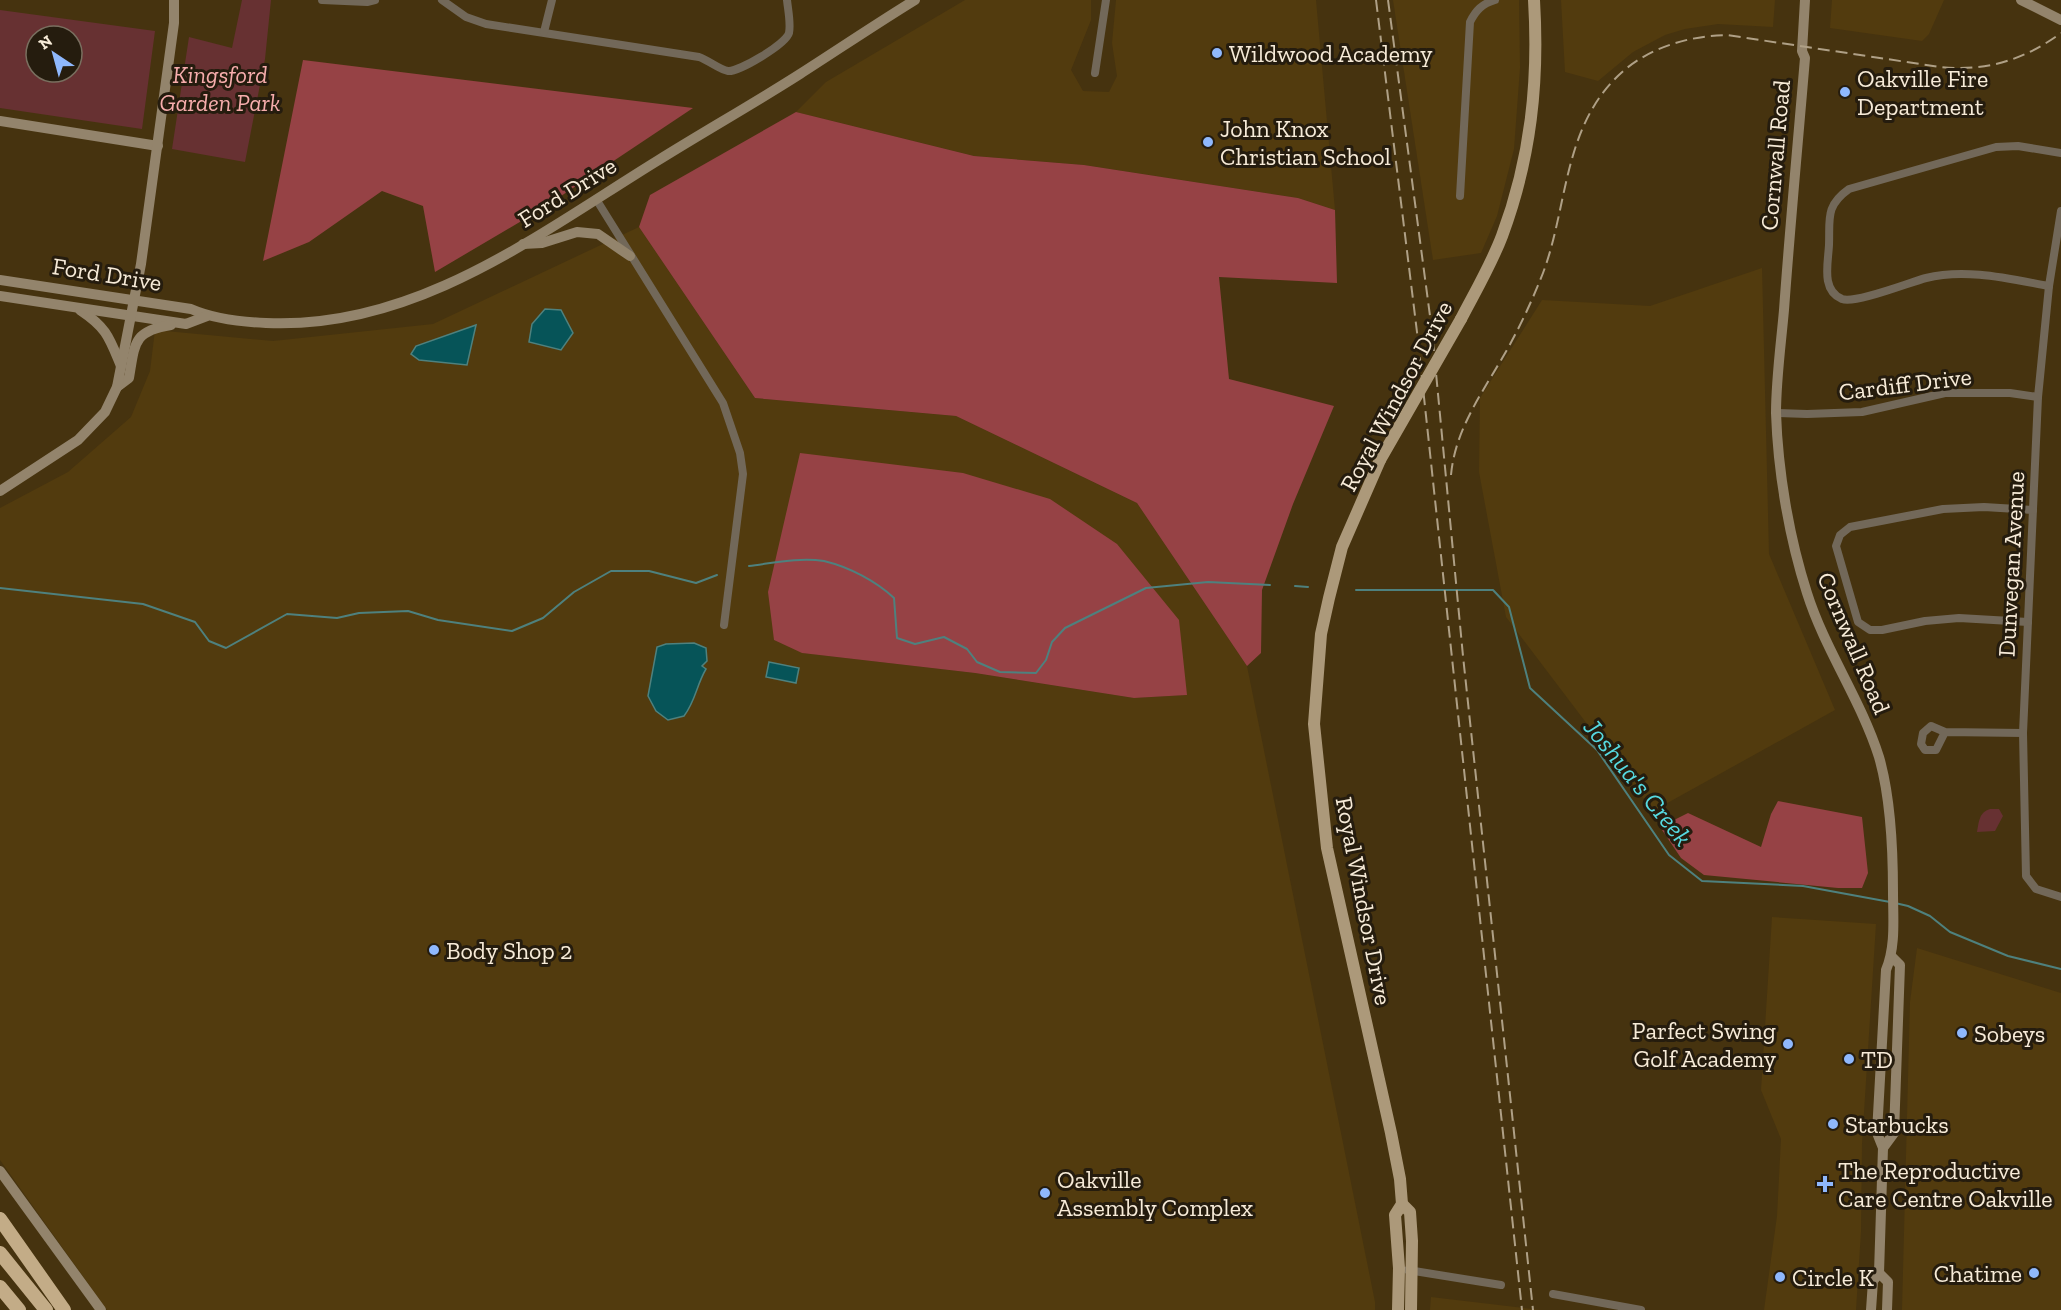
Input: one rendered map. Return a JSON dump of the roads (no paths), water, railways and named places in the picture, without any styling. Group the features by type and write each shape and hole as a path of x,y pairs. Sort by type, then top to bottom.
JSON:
{"highway":[{"path":"0,1219 64,1310"},
{"path":"0,1253 46,1310"},
{"path":"0,1287 19,1310"}],"main road":[{"path":"0,491 78,440 105,412 117,387 141,264 174,23 174,0"},
{"name":"Ford Drive","path":"0,280 133,299 191,309 207,316 254,323 292,324 344,318 389,307 435,291 493,263 799,75 915,0"},
{"name":"Royal Windsor Drive","path":"1411,1310 1410,1212 1402,1204 1394,1143 1327,848 1314,724 1321,634 1342,547 1380,460 1461,319 1502,237 1527,148 1534,101 1537,44 1534,0"},
{"name":"Cornwall Road","path":"1804,0 1802,51 1805,58"},
{"name":"Cornwall Road","path":"1811,0 1776,413 1786,509 1808,594 1820,628 1854,698 1880,764 1888,813 1893,884 1892,956 1886,970 1877,1133 1883,1148 1880,1273 1873,1281 1871,1310"},
{"path":"2021,0 2061,20"},
{"path":"0,121 158,146"},
{"path":"523,244 542,243 577,231 598,234 630,256"},
{"name":"Ford Drive","path":"0,296 186,324 207,316"},
{"path":"76,307 98,322 106,332 121,366"},
{"path":"117,387 129,378 135,346 145,332 154,327 181,323"},
{"name":"Cornwall Road","path":"1883,1148 1893,1133 1900,965 1892,956"},
{"path":"0,1171 101,1310"},
{"name":"Royal Windsor Drive","path":"1398,1310 1399,1266 1395,1215 1402,1204"},
{"name":"Cornwall Road","path":"1880,1273 1888,1282 1887,1310"}],"street":[{"path":"323,0 367,2 375,0"},
{"path":"442,0 466,17 486,24 699,57 724,71 731,72 740,69 785,41 789,33 787,0"},
{"path":"544,32 552,0"},
{"path":"1095,73 1106,0"},
{"path":"1460,196 1470,22 1475,11 1485,3 1496,0"},
{"path":"2049,286 1958,274 1927,278 1857,299 1844,300 1834,294 1827,283 1830,219 1832,206 1838,197 1849,189 1996,147 2018,146 2060,152"},
{"path":"596,199 723,403 740,453 743,474 724,625"},
{"name":"Dunvegan Avenue","path":"2061,211 2049,286 2038,397 2023,733 2026,876 2036,889 2061,897"},
{"name":"Cardiff Drive","path":"1776,413 1862,412 1945,393 2010,393 2038,397"},
{"path":"2028,622 1959,618 1870,630 1858,622 1836,546 1840,535 1850,526 1943,509 1984,507 2033,510"},
{"path":"1945,732 2023,733"},
{"path":"1399,1266 1412,1271 1501,1286"},
{"path":"1553,1294 1641,1310"}],"water":[{"path":"545,309 561,310 573,333 561,350 529,342 532,324"},
{"path":"476,325 467,365 419,360 411,354 416,346"},
{"path":"694,643 706,648 707,661 702,666 706,669 684,716 668,720 656,711 648,696 657,647 666,644"},
{"path":"769,662 799,668 796,683 766,677"}],"waterway":[{"name":"Joshua's Creek","path":"749,566 815,560 852,571 871,580 894,598 897,638 915,644 944,637 967,649 977,662 1000,672 1036,673 1046,660 1052,642 1065,628 1146,588 1208,582 1270,585"},
{"name":"Joshua's Creek","path":"0,588 143,604 195,622 209,641 226,648 287,614 337,618 359,613 408,611 438,620 512,631 543,618 574,592 611,571 649,571 696,583 717,575"},
{"name":"Joshua's Creek","path":"1295,586 1308,587"},
{"name":"Joshua's Creek","path":"1356,590 1493,590 1509,607 1530,688 1597,750 1669,855 1702,881 1803,886 1890,902"},
{"name":"Joshua's Creek","path":"1895,903 1930,916 1950,932 2008,956 2061,969"}],"railway":[{"path":"1376,0 1417,332 1522,1310"},
{"path":"1388,0 1432,331 1463,656 1533,1310"},
{"path":"1451,475 1464,427 1515,335 1543,273 1551,249 1568,173 1584,125 1596,103 1612,82 1636,61 1679,42 1727,35 1940,67 1973,68 2018,57 2061,33"}],"place":[{"name":"Wildwood Academy","path":"1217,53"},
{"name":"Oakville Fire Department","path":"1845,92"},
{"name":"John Knox Christian School","path":"1208,142"},
{"name":"Body Shop 2","path":"434,950"},
{"name":"Sobeys","path":"1962,1033"},
{"name":"Parfect Swing Golf Academy","path":"1788,1044"},
{"name":"TD","path":"1849,1059"},
{"name":"Starbucks","path":"1833,1124"},
{"name":"The Reproductive Care Centre Oakville","path":"1825,1184"},
{"name":"Oakville Assembly Complex","path":"1045,1193"},
{"name":"Chatime","path":"2034,1273"},
{"name":"Circle K","path":"1780,1277"}],"park label":[{"name":"Kingsford Garden Park","path":"220,88"}]}
